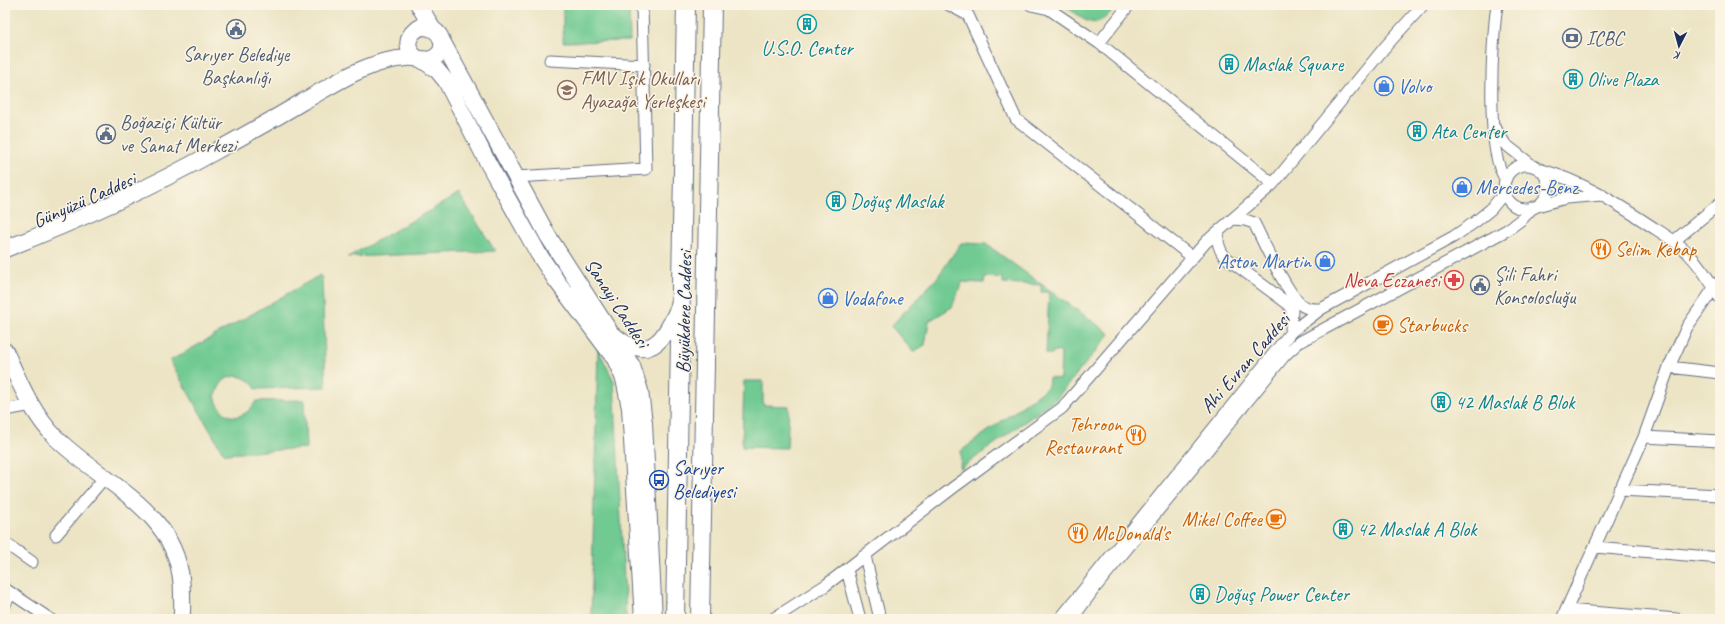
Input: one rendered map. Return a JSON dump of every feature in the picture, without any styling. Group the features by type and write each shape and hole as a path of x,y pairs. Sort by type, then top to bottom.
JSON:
{"main road":[{"name":"Büyükdere Caddesi","path":"675,619 686,5"},
{"name":"Büyükdere Caddesi","path":"700,619 712,5"}],"street":[{"path":"379,64 396,59 432,58 437,55 442,46 442,41 440,36 432,28 419,5"},
{"path":"516,177 646,169 642,5"},
{"path":"949,5 968,15 1016,119 1192,257"},
{"path":"1031,5 1049,9 1099,43 1273,184"},
{"path":"1099,43 1129,5"},
{"path":"773,619 847,570 954,487 1062,408 1192,257 1219,231 1273,184 1385,47 1423,5"},
{"path":"1492,122 1505,144 1536,167 1544,174 1548,181 1546,195 1542,202 1534,207 1526,208 1514,204 1509,199 1495,156 1492,122 1494,26 1497,5"},
{"path":"379,64 409,38 411,33 421,27 432,28"},
{"path":"409,38 410,50 420,59"},
{"name":"Sanayi Caddesi","path":"442,41 548,236 632,366 642,406 654,619"},
{"name":"Sanayi Caddesi","path":"420,59 437,70 446,81 488,163 538,253 556,280 616,359 624,379 630,408 643,619"},
{"path":"550,60 644,65"},
{"name":"Günyüzü Caddesi","path":"5,249 135,194 222,148 355,72 379,64"},
{"name":"Günyüzü Caddesi","path":"5,259 148,195 222,156 362,78 379,64"},
{"path":"1505,183 1514,169 1520,166 1536,167 1578,182 1614,201 1674,241 1686,251 1720,298"},
{"name":"Ahi Evran Caddesi","path":"1060,619 1291,332 1321,309 1453,237 1476,222 1491,209 1500,198 1505,183"},
{"name":"Ahi Evran Caddesi","path":"1072,619 1270,374 1285,356 1298,344 1507,230 1522,219 1534,207 1566,198 1602,195"},
{"path":"1674,241 1720,203"},
{"path":"1233,219 1245,220 1254,223 1289,289 1298,302 1313,310 1321,309"},
{"path":"1219,231 1217,240 1224,256 1288,303 1292,310 1291,332"},
{"path":"5,238 27,240"},
{"path":"1677,619 1564,614 1644,436 1669,367 1687,327 1714,288"},
{"path":"612,333 627,345 639,349 657,344 671,325 680,303"},
{"path":"5,351 24,391 40,419 56,438 105,477 154,520 169,538 178,558 182,581 181,619"},
{"path":"1669,367 1720,373"},
{"path":"5,410 32,405"},
{"path":"1644,436 1720,441"},
{"path":"56,535 105,477"},
{"path":"1619,490 1720,495"},
{"path":"5,543 32,562"},
{"path":"1595,547 1720,558"},
{"path":"865,556 880,619"},
{"path":"847,570 860,619"},
{"path":"5,604 8,591 50,619"}],"green space":[{"path":"563,5 629,5 630,41 563,42"},
{"path":"1064,5 1117,5 1103,19 1097,22 1091,22 1079,17"},
{"path":"459,194 495,251 348,257"},
{"path":"961,243 986,244 1110,334 1056,399 960,469 961,451 1048,387 1049,378 1060,379 1061,352 1053,351 1052,354 1046,354 1049,292 1041,292 1041,285 1003,283 1003,278 985,277 984,283 962,282 952,307 929,321 925,345 913,352 891,326 937,278"},
{"path":"320,275 322,279 326,387 256,389 247,380 239,376 235,376 224,381 219,387 215,396 222,411 227,415 233,416 239,416 245,413 256,401 304,400 306,448 226,454 222,451 170,361"},
{"path":"598,349 614,381 626,619 591,619"},
{"path":"744,381 763,381 763,405 789,406 787,448 742,447"}],"place":[{"name":"U.S.O. Center","path":"807,24"},
{"name":"Sarıyer Belediye Başkanlığı","path":"236,29"},
{"name":"ICBC","path":"1572,38"},
{"name":"Maslak Square","path":"1229,64"},
{"name":"Olive Plaza","path":"1573,79"},
{"name":"Volvo","path":"1384,86"},
{"name":"FMV Işık Okulları Ayazağa Yerleşkesi","path":"567,90"},
{"name":"Ata Center","path":"1417,131"},
{"name":"Boğaziçi Kültür ve Sanat Merkezi","path":"106,134"},
{"name":"Mercedes-Benz","path":"1462,187"},
{"name":"Doğuş Maslak","path":"836,201"},
{"name":"Selim Kebap","path":"1601,249"},
{"name":"Aston Martin","path":"1325,261"},
{"name":"Neva Eczanesi","path":"1454,280"},
{"name":"Şili Fahri Konsolosluğu","path":"1480,285"},
{"name":"Vodafone","path":"828,298"},
{"name":"Starbucks","path":"1383,325"},
{"name":"42 Maslak B Blok","path":"1441,402"},
{"name":"Tehroon Restaurant","path":"1136,435"},
{"name":"Sarıyer Belediyesi","path":"659,480"},
{"name":"Mikel Coffee","path":"1276,519"},
{"name":"42 Maslak A Blok","path":"1343,529"},
{"name":"McDonald's","path":"1078,533"},
{"name":"Doğuş Power Center","path":"1200,594"}]}
